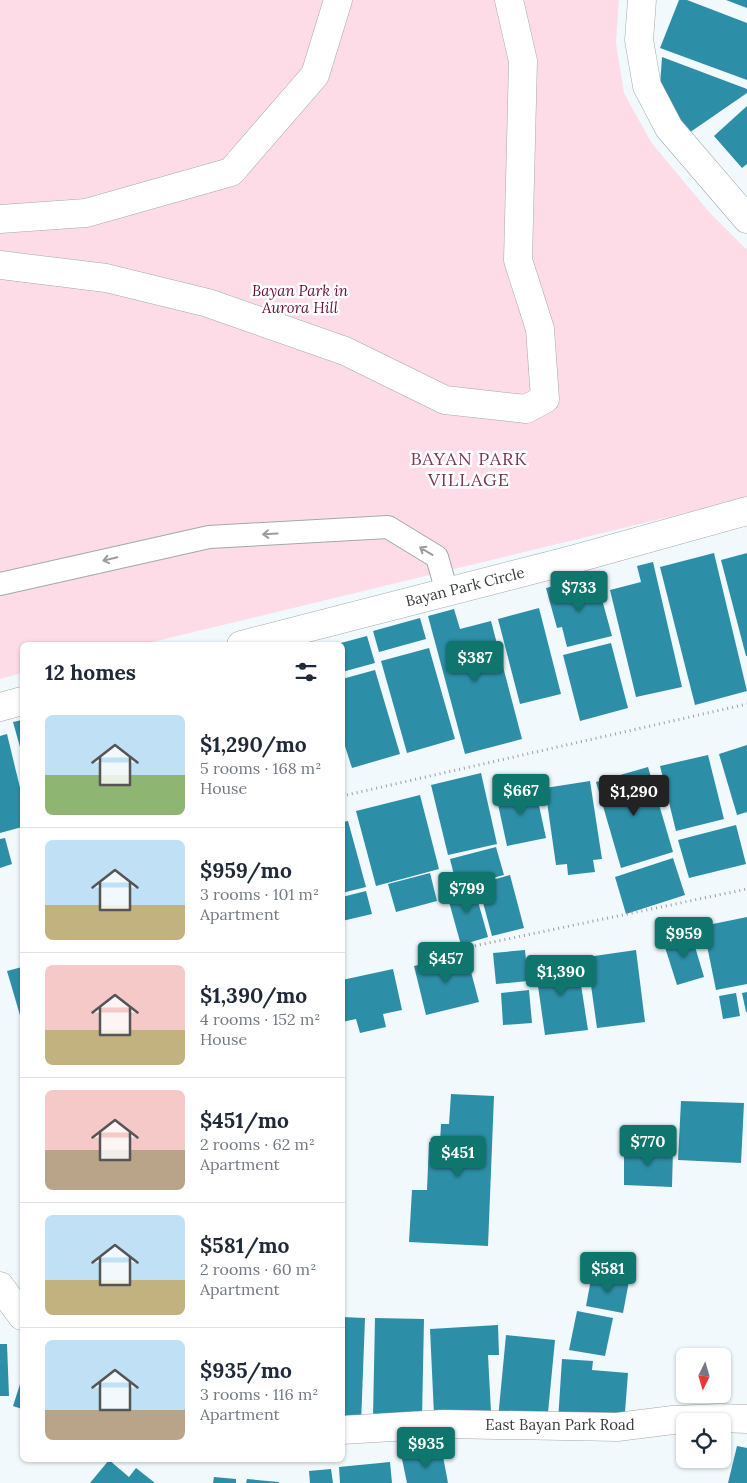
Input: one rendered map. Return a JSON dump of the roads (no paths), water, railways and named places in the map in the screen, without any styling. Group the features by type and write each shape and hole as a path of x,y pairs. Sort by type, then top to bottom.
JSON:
{"street":[{"path":"0,219 86,213 231,172 315,75 338,0"},
{"path":"0,266 106,278 208,303 345,351 445,400 526,409 545,399 540,329 518,260 522,61 509,0"},
{"path":"642,0 639,40 647,86 669,128 747,219"},
{"name":"Bayan Park Circle","path":"253,642 571,560 747,511"},
{"path":"0,707 20,702"},
{"path":"0,1286 20,1313"},
{"name":"East Bayan Park Road","path":"345,1430 443,1424 617,1427 672,1420 747,1419"}],"lane":[{"path":"0,584 209,537 388,528 437,558 447,592"}],"district":[{"name":"BAYAN PARK VILLAGE","path":"469,469"}],"park label":[{"name":"Bayan Park in Aurora Hill","path":"300,300"}]}
